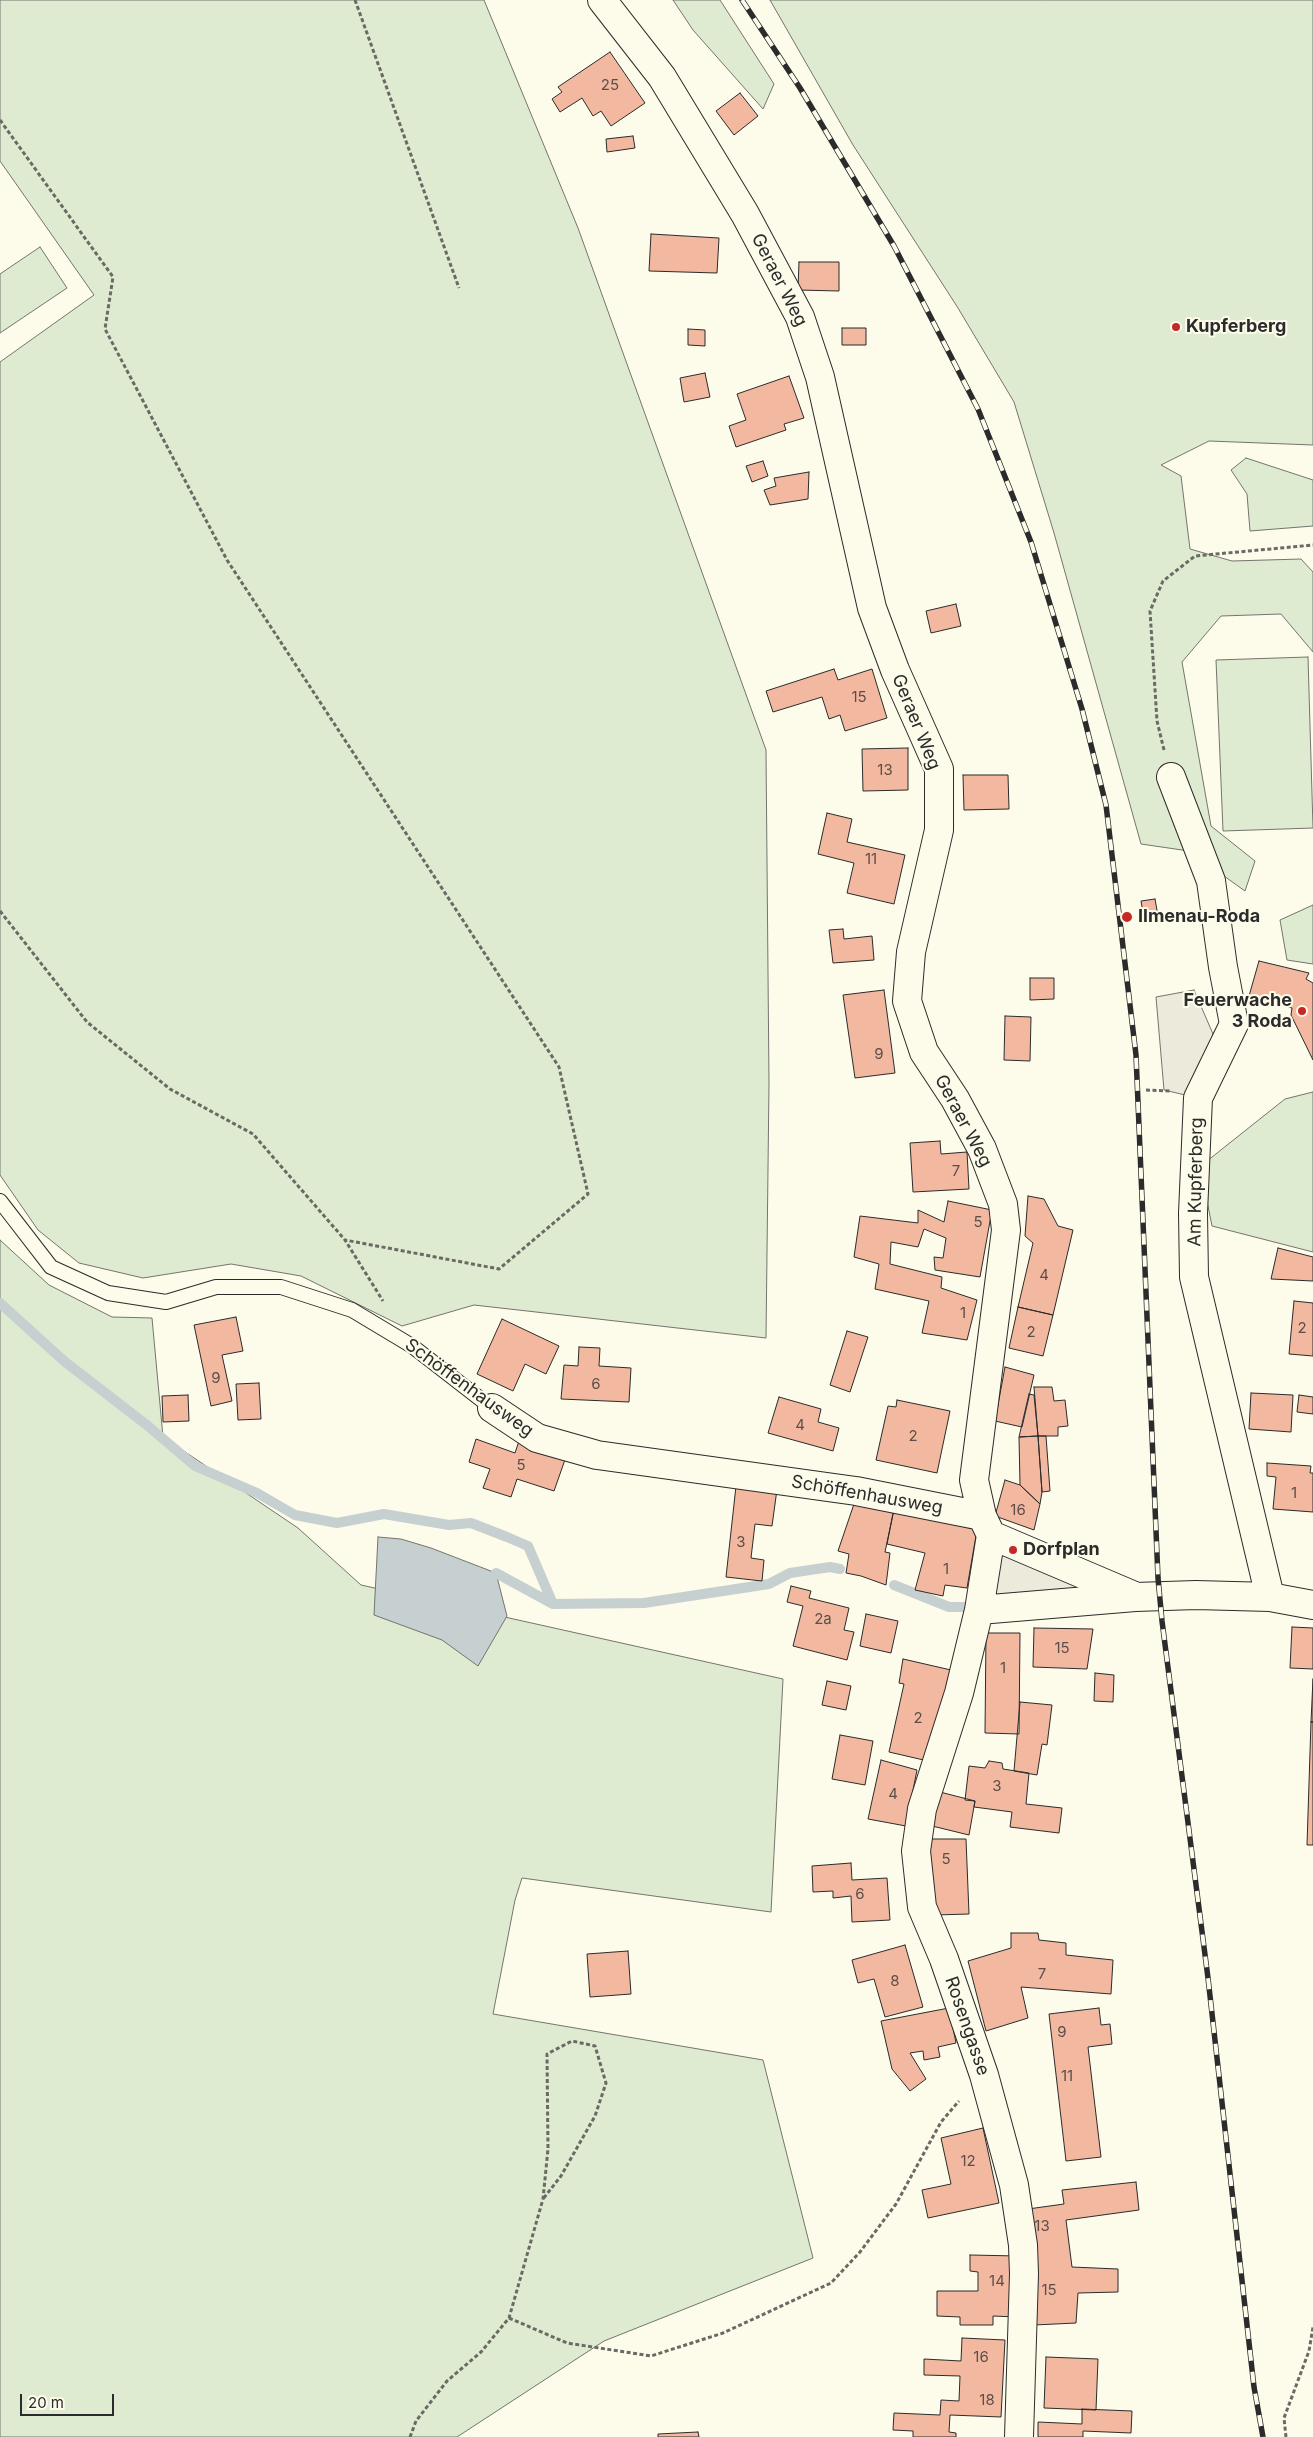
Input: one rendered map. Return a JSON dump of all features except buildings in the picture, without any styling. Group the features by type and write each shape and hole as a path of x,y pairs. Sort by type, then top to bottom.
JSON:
{"street":[{"name":"Geraer Weg","path":"602,0 662,77 745,214 800,317 820,377 872,608 895,670 939,769 939,830 911,952 907,1001 924,1052 955,1099 982,1150 1004,1204 1006,1230 974,1480 987,1525"},
{"name":"Am Kupferberg","path":"1171,777 1211,881 1223,967 1234,1024 1198,1098 1193,1213 1194,1277 1270,1597"},
{"name":"Schöffenhausweg","path":"492,1408 537,1438 597,1455 856,1491 987,1525"},
{"path":"1135,1597 987,1525 977,1616 1135,1597 1270,1597 1313,1605"},
{"name":"Rosengasse","path":"977,1616 959,1693 922,1809 916,1851 922,1907 944,1959 984,2075 1014,2185 1023,2246 1024,2274 1019,2437"}],"lane":[{"name":"Schöffenhausweg","path":"0,1201 51,1267 108,1294 166,1302 216,1287 281,1287 352,1310 412,1346 492,1408"}],"path":[{"path":"355,0 459,288"},
{"path":"0,120 114,277 104,329 227,560 559,1067 588,1194 499,1269 344,1240"},
{"path":"1171,777 1157,721 1150,611 1163,581 1195,556 1313,545"},
{"path":"0,911 86,1022 170,1089 253,1134 344,1240 386,1305"},
{"path":"1146,1090 1156,1090"},
{"path":"410,2437 416,2422 447,2381 481,2352 509,2318 544,2199 548,2149 547,2054 572,2041 594,2046 606,2083 595,2116 561,2176 544,2199"},
{"path":"509,2318 567,2343 652,2356 723,2333 831,2283 860,2252 896,2204 941,2122 984,2075"},
{"path":"1286,2437 1284,2418 1309,2351 1313,2327"}],"green space":[{"path":"0,0 484,0 578,228 766,750 769,1084 766,1338 474,1305 402,1326 301,1276 231,1264 143,1278 79,1263 38,1230 0,1175 0,362 94,295 0,161"},
{"path":"673,0 720,0 774,84 763,109 693,30"},
{"path":"770,0 1313,0 1313,445 1209,441 1161,465 1181,476 1190,549 1232,561 1301,559 1313,572 1313,652 1281,614 1221,616 1182,662 1211,826 1255,861 1245,891 1189,851 1141,844 1054,533 1014,402 958,308 853,145"},
{"path":"40,247 67,288 0,333 0,274"},
{"path":"1246,458 1313,480 1313,526 1250,531 1247,494 1231,470"},
{"path":"1308,657 1313,828 1223,831 1216,660"},
{"path":"1313,905 1313,964 1287,960 1280,920"},
{"path":"1313,1092 1313,1252 1212,1226 1207,1201 1207,1161 1285,1099"},
{"path":"0,1240 49,1285 112,1317 152,1318 163,1437 298,1528 361,1585 783,1679 771,1912 522,1878 515,1900 493,2014 763,2060 813,2258 604,2341 457,2437 0,2437"}],"shaded area":[{"path":"1194,990 1213,1034 1198,1098 1164,1090 1156,997"},
{"name":"Dorfplan","path":"979,1517 1122,1583 966,1624"},
{"path":"378,1537 401,1539 431,1548 496,1573 507,1616 478,1666 442,1640 374,1615"}],"waterway":[{"path":"0,1303 64,1361 148,1426 195,1466 257,1493 295,1515 337,1523 384,1514 449,1525 471,1523 528,1546 553,1604"},
{"path":"496,1573 553,1604 644,1603 769,1584 790,1573 830,1567 840,1569"},
{"path":"894,1585 949,1607 965,1607"}],"railway":[{"path":"742,0 800,88 894,246 978,409 1031,542 1082,709 1106,805 1136,1055 1158,1578 1162,1621 1208,1978 1254,2387 1263,2437"}],"place":[{"name":"Kupferberg","path":"1176,327"},
{"name":"Ilmenau-Roda","path":"1127,917"},
{"name":"Feuerwache 3 Roda","path":"1302,1011"},
{"name":"Dorfplan","path":"1013,1550"}]}
